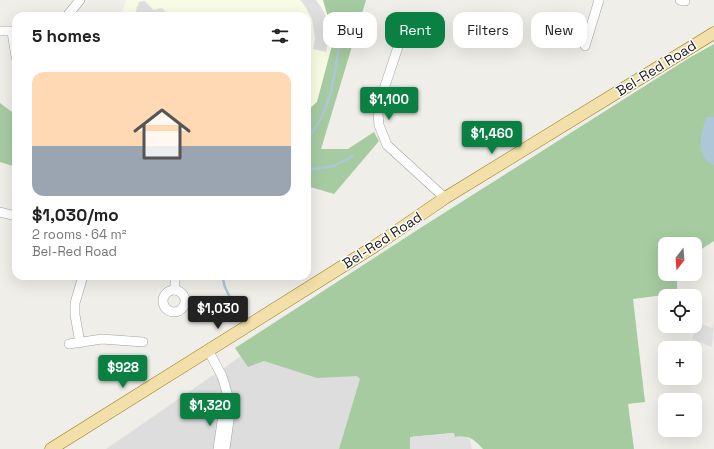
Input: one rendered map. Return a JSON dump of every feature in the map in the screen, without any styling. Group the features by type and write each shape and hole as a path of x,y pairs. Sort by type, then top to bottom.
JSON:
{"main road":[{"name":"Bel-Red Road","path":"51,449 375,246 445,198 714,33"}],"street":[{"path":"70,12 80,0"},
{"path":"587,42 599,0"},
{"path":"0,31 12,31"},
{"path":"398,48 381,98 378,114 378,125 387,145 445,198"},
{"path":"0,212 12,215"},
{"path":"80,343 75,315 75,303 82,280"},
{"path":"175,280 175,290"},
{"path":"69,344 102,339 143,342"},
{"path":"208,350 222,376 231,406 225,449"},
{"path":"218,449 224,408 228,396"}],"shaded area":[{"path":"126,0 323,0 326,12 323,12 323,48 331,48 317,102 311,107 311,12 122,12"},
{"path":"300,0 316,0 324,12 323,48 327,48 326,52 313,49 315,38 311,12 308,12"},
{"path":"145,1 153,10 162,8 166,12 135,12 139,2"},
{"path":"410,240 345,449 106,449"},
{"path":"714,321 712,347 702,343 702,341 692,339 694,333 702,333 702,324 712,328"},
{"path":"453,433 455,437 469,437 472,449 410,449 410,437"}],"green space":[{"path":"323,0 366,0 362,12 326,12"},
{"path":"714,44 714,241 702,249 702,237 658,237 658,281 677,281 677,289 658,289 658,296 633,299 645,402 628,404 634,449 483,449 471,438 455,437 454,433 410,437 410,449 339,449 360,379 357,376 317,378 264,361 248,367 235,348 425,225 689,58"},
{"path":"331,48 352,48 321,149 348,149 374,132 379,141 334,194 311,187 311,107 317,102"},
{"path":"0,103 12,112 12,166 0,162"}],"water":[{"path":"707,117 714,117 714,165 708,162 702,151 702,130"}],"waterway":[{"path":"311,134 321,118 330,94 338,48"},
{"path":"311,169 334,166 353,156"},
{"path":"223,280 239,317"}]}
